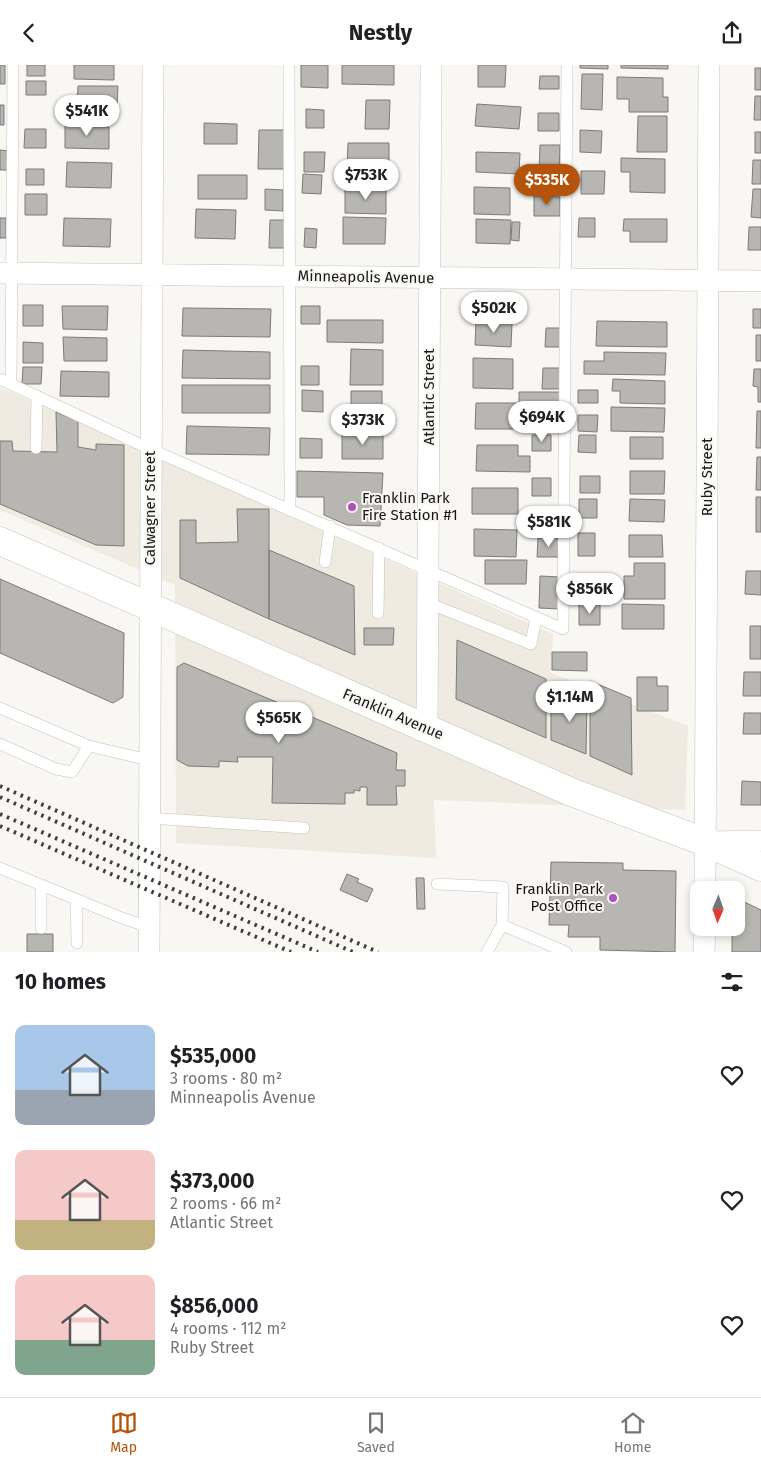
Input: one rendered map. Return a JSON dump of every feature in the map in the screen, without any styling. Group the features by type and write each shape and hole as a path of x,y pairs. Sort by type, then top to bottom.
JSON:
{"main road":[{"name":"Franklin Avenue","path":"0,541 571,792 704,842 761,867"}],"street":[{"name":"Calwagner Street","path":"149,952 149,608 153,65"},
{"name":"Atlantic Street","path":"427,729 431,65"},
{"name":"Ruby Street","path":"704,881 709,65"},
{"name":"Minneapolis Avenue","path":"6,273 761,281"},
{"path":"704,842 761,841"},
{"path":"704,936 704,952"}],"lane":[{"path":"11,384 6,273 13,65"},
{"path":"289,65 290,509"},
{"path":"0,379 150,449 563,629 568,65"},
{"path":"36,448 37,395"},
{"path":"325,562 330,526"},
{"path":"378,613 380,548"},
{"path":"428,603 530,644 536,617"},
{"path":"0,708 89,746 149,760"},
{"path":"0,744 56,769 72,772 89,746"},
{"path":"149,818 304,828"},
{"path":"0,868 76,900 149,927"},
{"path":"437,884 503,887 502,925 487,952"},
{"path":"41,885 41,928"},
{"path":"76,900 77,943"},
{"path":"502,925 566,952"}],"shaded area":[{"path":"0,387 553,634 551,673 688,726 685,810 434,800 436,858 176,843 175,585 0,510"}],"building":[{"path":"0,65 5,65 5,84 0,84"},
{"path":"27,65 45,65 45,76 27,76"},
{"path":"74,65 114,65 114,80 74,79"},
{"path":"301,65 328,65 328,88 301,87"},
{"path":"342,65 394,65 394,85 342,84"},
{"path":"478,65 506,65 505,87 478,87"},
{"path":"580,65 608,65 608,69 580,68"},
{"path":"621,65 668,65 668,69 621,68"},
{"path":"755,68 761,68 761,90 755,90"},
{"path":"582,74 603,74 602,110 581,109"},
{"path":"540,76 559,76 559,89 539,89"},
{"path":"617,77 663,78 663,97 668,97 668,112 629,112 629,99 617,99"},
{"path":"26,81 46,81 46,95 26,95"},
{"path":"78,86 118,86 117,106 77,106"},
{"path":"755,96 761,96 761,120 754,120"},
{"path":"366,100 390,100 389,129 365,129"},
{"path":"477,104 521,107 519,129 475,126"},
{"path":"0,105 4,105 4,125 0,125"},
{"path":"306,109 324,110 324,128 306,128"},
{"path":"538,113 559,113 559,131 538,131"},
{"path":"638,116 667,116 667,152 637,152"},
{"path":"204,123 237,124 237,144 204,144"},
{"path":"65,126 109,127 109,149 65,148"},
{"path":"25,129 46,129 46,148 24,148"},
{"path":"259,130 285,130 285,169 258,169"},
{"path":"580,130 602,131 601,153 580,152"},
{"path":"755,132 761,132 761,153 755,153"},
{"path":"348,143 389,143 389,169 347,168"},
{"path":"540,145 560,145 559,174 539,173"},
{"path":"0,150 9,151 8,170 0,170"},
{"path":"304,152 325,152 324,172 304,172"},
{"path":"476,152 520,153 519,174 476,172"},
{"path":"621,158 665,159 665,193 630,192 630,172 621,172"},
{"path":"753,160 761,160 761,184 752,184"},
{"path":"67,162 112,163 111,188 66,187"},
{"path":"26,169 44,169 44,185 26,185"},
{"path":"581,171 605,171 604,194 581,194"},
{"path":"303,174 322,175 321,194 302,193"},
{"path":"198,175 247,175 247,199 198,199"},
{"path":"474,187 510,188 510,215 474,214"},
{"path":"265,189 283,190 283,211 265,210"},
{"path":"345,189 386,190 386,214 345,213"},
{"path":"753,189 761,189 761,218 751,217"},
{"path":"25,194 47,194 47,215 25,215"},
{"path":"534,196 560,197 560,216 534,216"},
{"path":"196,209 236,210 235,239 195,238"},
{"path":"343,217 386,218 385,244 343,244"},
{"path":"0,218 6,218 6,238 0,238"},
{"path":"64,218 111,219 110,247 63,246"},
{"path":"579,218 595,218 595,237 578,237"},
{"path":"476,219 511,220 510,244 476,243"},
{"path":"624,219 667,219 667,242 630,242 630,231 623,231"},
{"path":"270,220 287,220 286,248 269,248"},
{"path":"512,222 520,222 519,241 511,240"},
{"path":"749,227 761,227 761,250 748,250"},
{"path":"305,228 317,229 316,248 304,247"},
{"path":"23,305 43,305 43,326 23,326"},
{"path":"62,306 108,306 107,330 63,329"},
{"path":"301,306 320,306 320,324 301,324"},
{"path":"183,308 271,309 270,337 182,336"},
{"path":"753,309 761,309 761,328 753,328"},
{"path":"327,320 383,320 383,343 327,342"},
{"path":"476,321 512,323 511,347 475,345"},
{"path":"597,321 667,322 667,347 596,346"},
{"path":"546,328 563,328 563,347 545,347"},
{"path":"756,335 761,335 761,361 756,361"},
{"path":"63,337 107,338 107,361 64,361"},
{"path":"23,342 43,343 43,363 23,363"},
{"path":"351,349 383,350 383,385 350,385"},
{"path":"183,350 270,352 270,379 182,378"},
{"path":"604,352 666,353 665,375 584,374 584,361 604,361"},
{"path":"473,358 513,359 513,389 473,388"},
{"path":"301,366 319,366 319,385 301,385"},
{"path":"23,367 42,367 41,384 22,384"},
{"path":"543,368 562,368 562,389 542,389"},
{"path":"754,369 761,369 761,402 758,402 758,387 753,386"},
{"path":"61,371 109,372 109,397 60,396"},
{"path":"613,379 665,381 665,404 620,403 620,391 612,391"},
{"path":"182,385 270,385 270,413 182,413"},
{"path":"302,390 323,391 323,412 302,411"},
{"path":"578,390 598,390 598,403 578,403"},
{"path":"351,391 382,391 382,430 351,430"},
{"path":"519,392 562,392 561,419 535,419 536,411 519,410"},
{"path":"476,403 518,403 517,429 475,429"},
{"path":"611,407 665,408 664,432 611,431"},
{"path":"757,411 761,411 761,448 756,448"},
{"path":"56,412 78,421 78,447 96,450 96,444 124,445 124,546 96,545 0,504 0,441 12,441 13,451 57,452"},
{"path":"578,415 598,415 597,432 578,431"},
{"path":"187,426 270,428 269,455 186,454"},
{"path":"342,433 383,433 383,459 342,459"},
{"path":"532,435 551,435 551,451 532,451"},
{"path":"579,435 596,435 596,453 578,452"},
{"path":"630,437 663,437 663,459 630,459"},
{"path":"300,438 322,439 322,458 300,458"},
{"path":"477,445 518,445 518,456 530,456 530,472 476,471"},
{"path":"757,457 761,457 761,490 756,490"},
{"name":"Franklin Park Fire Station #1","path":"297,471 383,473 380,526 347,525 324,515 324,497 297,497"},
{"path":"630,471 665,471 664,494 630,494"},
{"path":"580,476 600,476 600,493 580,493"},
{"path":"532,478 551,478 551,496 532,496"},
{"path":"472,488 518,488 518,514 472,514"},
{"path":"756,497 761,497 761,532 756,532"},
{"path":"579,499 597,499 597,518 579,518"},
{"path":"630,499 665,500 664,522 629,521"},
{"path":"237,509 269,509 269,619 180,578 180,520 196,520 196,543 238,542"},
{"path":"474,529 517,530 516,557 474,556"},
{"path":"578,533 595,533 595,556 578,556"},
{"path":"629,535 662,535 663,557 629,557"},
{"path":"538,538 561,539 561,557 537,557"},
{"path":"269,550 354,586 355,655 269,619"},
{"path":"485,560 527,560 526,584 485,584"},
{"path":"634,563 665,563 665,599 624,599 624,576 634,576"},
{"path":"746,571 761,571 761,595 745,594"},
{"path":"540,576 560,577 560,609 539,608"},
{"path":"578,576 601,576 601,600 578,600"},
{"path":"0,579 124,633 123,697 113,703 0,653"},
{"path":"579,604 600,604 600,625 579,625"},
{"path":"622,604 664,605 664,629 622,629"},
{"path":"750,626 761,626 761,659 750,659"},
{"path":"364,628 394,628 393,645 364,645"},
{"path":"457,640 546,679 546,738 456,699"},
{"path":"552,652 587,652 587,671 552,670"},
{"path":"184,663 397,753 396,770 405,770 405,786 396,786 397,805 367,805 367,787 360,787 360,791 354,790 354,793 345,793 345,804 272,803 273,757 237,757 238,762 219,761 219,767 188,766 177,760 177,667"},
{"path":"744,672 761,672 761,696 743,696"},
{"path":"637,677 657,677 657,686 668,686 668,711 637,711"},
{"path":"590,681 631,698 632,775 590,756"},
{"path":"551,699 587,699 586,754 551,740"},
{"path":"744,713 761,713 761,734 743,734"},
{"path":"742,781 761,782 761,805 741,805"},
{"name":"Franklin Park Post Office","path":"551,862 623,863 623,870 676,871 675,952 600,950 600,937 568,937 569,925 549,925"},
{"path":"347,874 359,879 357,882 373,889 367,902 340,890"},
{"path":"416,878 424,878 425,909 417,909"},
{"path":"745,902 761,910 761,952 732,952 732,936 745,936"},
{"path":"27,934 53,934 53,952 27,952"}],"railway":[{"path":"0,786 378,952"},
{"path":"0,797 353,952"},
{"path":"0,814 318,952"},
{"path":"0,826 291,952"}],"place":[{"name":"Franklin Park Fire Station #1","path":"352,507"},
{"name":"Franklin Park Post Office","path":"613,898"}]}
